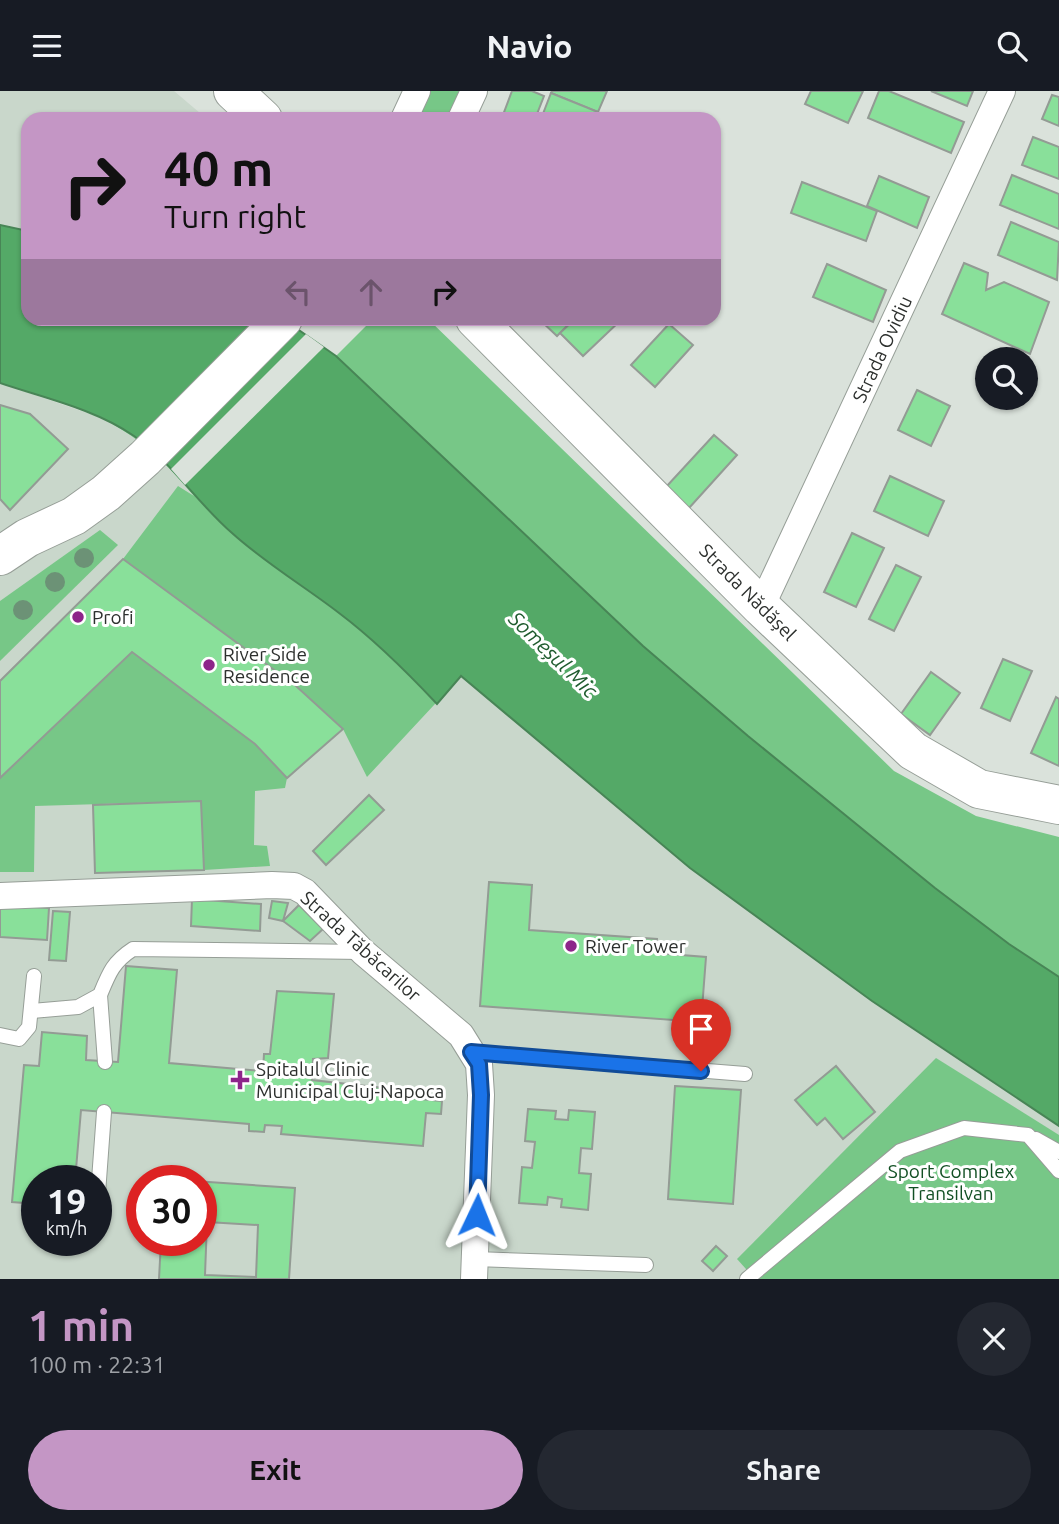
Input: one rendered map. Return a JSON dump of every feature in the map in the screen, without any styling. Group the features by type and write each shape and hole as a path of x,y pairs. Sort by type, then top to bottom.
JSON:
{"street":[{"path":"233,91 256,112"},
{"path":"408,112 418,91"},
{"path":"464,112 474,91"},
{"name":"Strada Ovidiu","path":"761,607 1002,91"},
{"path":"3,549 74,516 106,493 276,326"},
{"name":"Strada Nădășel","path":"482,326 761,607 913,751 979,789 1059,806"},
{"name":"Strada Tăbăcarilor","path":"0,896 294,886 305,892 363,952 461,1035 479,1064 481,1095 475,1269"}],"lane":[{"path":"105,1062 100,995 110,970 119,958 133,949 363,952"},
{"path":"0,1035 19,1039 29,1027 34,976"},
{"path":"32,1011 78,1007 100,995"},
{"path":"471,1052 745,1074"},
{"path":"100,1165 104,1112"},
{"path":"747,1279 900,1151 964,1128 1028,1135 1059,1152"},
{"path":"1028,1135 1059,1171"},
{"path":"475,1269 646,1265"}],"shaded area":[{"path":"0,91 174,91 199,112 21,112 21,230 0,225"},
{"path":"0,383 102,418 133,435 436,703 461,676 690,868 872,1001 1059,1126 1059,1279 0,1279"}],"green space":[{"path":"431,91 463,91 453,112 421,112"},
{"path":"366,326 435,326 894,771 976,816 1059,837 1059,977 1009,944 935,888 748,736 643,646 336,356"},
{"path":"176,402 593,787 461,676 367,777 343,729 296,686 123,559 178,486 194,496 152,452 102,418"},
{"path":"100,530 118,545 0,661 0,601"},
{"path":"132,652 255,744 287,778 285,788 255,791 254,845 267,846 270,866 204,870 201,801 35,806 34,872 0,872 0,778"},
{"name":"Sport Complex Transilvan","path":"936,1058 1059,1135 1059,1279 755,1279 737,1259"}],"water":[{"name":"Someșul Mic","path":"0,225 21,230 21,326 293,326 336,356 643,646 748,736 935,888 1009,944 1059,977 1059,1126 872,1001 690,868 461,676 437,704 365,634 232,533 148,446 134,436 86,411 0,383"}],"pier":[{"path":"306,334 324,347 185,485 171,469"}],"building":[{"path":"512,91 532,91 544,96 538,112 504,112"},
{"path":"607,91 598,112 551,93"},
{"path":"811,91 863,91 848,123 805,104"},
{"path":"879,91 889,91 964,122 951,153 868,118"},
{"path":"931,91 973,91 967,106"},
{"path":"551,93 598,112 544,112"},
{"path":"1052,95 1059,97 1059,126 1042,119"},
{"path":"1033,137 1059,147 1059,179 1022,165"},
{"path":"1012,175 1059,194 1059,229 1000,205"},
{"path":"879,176 929,197 917,228 867,206"},
{"path":"802,182 877,211 866,241 791,213"},
{"path":"1011,222 1059,242 1057,280 998,255"},
{"path":"964,263 988,273 986,290 1004,282 1049,302 1033,347 1015,347 942,314"},
{"path":"827,264 886,290 873,322 813,297"},
{"path":"546,326 567,326 557,336"},
{"path":"568,326 615,326 583,356 560,333"},
{"path":"667,326 671,326 693,345 655,387 631,365"},
{"path":"917,390 950,406 931,446 898,430"},
{"path":"0,405 30,414 68,449 10,510 0,499"},
{"path":"714,435 737,455 689,508 666,487"},
{"path":"890,476 944,501 928,536 874,511"},
{"path":"852,533 884,548 856,607 824,592"},
{"name":"River Side Residence","path":"123,559 296,686 343,729 287,778 255,744 132,652 0,778 0,681"},
{"path":"896,565 921,577 894,631 869,619"},
{"path":"1003,659 1032,671 1010,721 981,708"},
{"path":"931,672 960,693 930,735 901,714"},
{"path":"1056,697 1059,699 1059,766 1031,753"},
{"path":"369,795 384,810 326,865 313,851"},
{"path":"201,801 204,870 95,873 93,805"},
{"name":"River Tower","path":"489,882 532,885 529,930 657,939 656,953 706,957 701,1022 480,1006"},
{"path":"192,899 261,904 260,931 191,926"},
{"path":"272,901 288,903 283,921 269,918"},
{"path":"0,905 49,908 47,940 0,937"},
{"path":"299,905 323,929 310,941 283,921"},
{"path":"53,911 70,912 66,961 49,960"},
{"path":"126,966 177,970 169,1063 263,1071 264,1054 270,1054 277,991 334,994 328,1058 313,1059 312,1080 411,1091 411,1098 442,1101 441,1114 426,1113 423,1146 281,1134 282,1126 265,1125 264,1132 249,1131 249,1124 81,1110 76,1165 21,1165 21,1203 12,1202 24,1065 39,1066 42,1032 87,1036 86,1060 118,1062"},
{"path":"836,1066 875,1112 843,1139 825,1118 817,1125 795,1100"},
{"path":"675,1086 741,1090 733,1204 668,1199"},
{"path":"528,1109 556,1111 555,1119 568,1120 569,1110 595,1112 592,1149 581,1148 579,1173 591,1174 588,1210 561,1207 562,1199 548,1197 547,1205 519,1203 522,1167 532,1168 535,1142 525,1141"},
{"path":"217,1182 295,1188 289,1279 159,1279 160,1256 206,1256 205,1275 256,1277 258,1225 217,1223"},
{"path":"716,1246 727,1256 713,1271 702,1261"}],"place":[{"name":"Profi","path":"78,617"},
{"name":"River Side Residence","path":"209,665"},
{"name":"River Tower","path":"571,946"},
{"name":"Spitalul Clinic Municipal Cluj-Napoca","path":"240,1080"}],"route":[{"path":"477,1215 481,1095 479,1064 471,1052 701,1071"}]}
